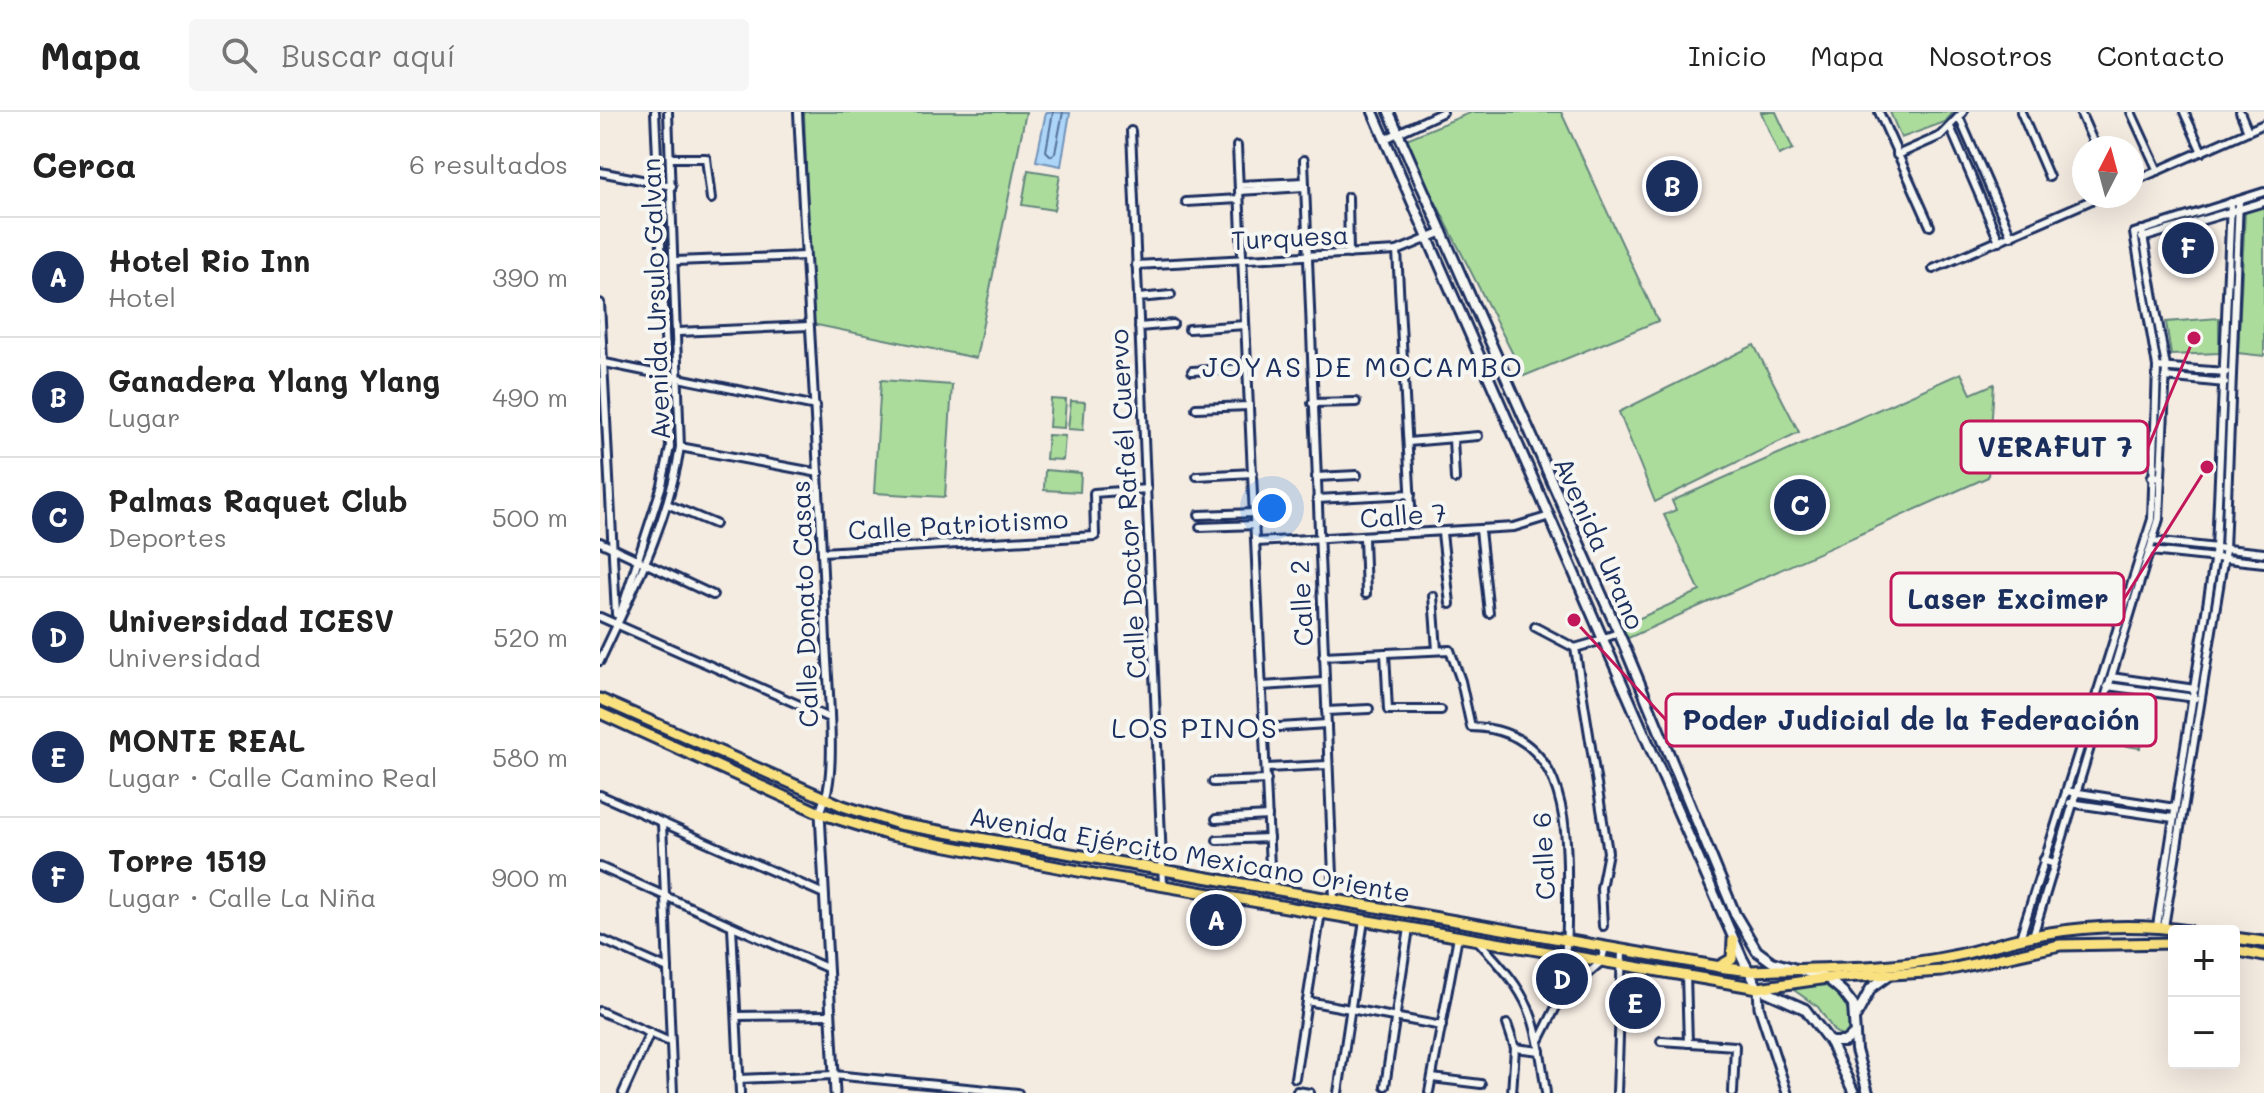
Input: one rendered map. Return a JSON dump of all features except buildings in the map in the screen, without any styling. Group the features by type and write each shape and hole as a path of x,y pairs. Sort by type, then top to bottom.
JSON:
{"main road":[{"name":"Avenida Urano","path":"1373,112 1550,516 1601,641 1733,940 1758,988"},
{"name":"Avenida Urano","path":"1389,112 1619,635 1746,936 1757,951 1794,969 1827,978"},
{"path":"1572,569 1587,562"},
{"name":"Avenida Ejército Mexicano Oriente","path":"600,699 825,798 868,815 930,831 1718,967 1751,971 1953,957 2033,936 2089,929 2168,928"},
{"name":"Avenida Ejército Mexicano Oriente","path":"600,713 820,813 928,844 1758,988 1827,978 1942,971 2032,950 2090,944 2168,943"},
{"path":"2089,929 2090,944"},
{"path":"2240,939 2264,942"},
{"path":"1718,967 1732,959 1733,940"},
{"path":"2240,951 2264,956"},
{"path":"1870,964 1870,976"},
{"path":"1868,1093 1859,1065 1855,1016 1862,1000 1889,975"},
{"path":"1827,978 1843,992 1855,1016"},
{"path":"1758,988 1805,1009 1830,1042 1854,1093"},
{"path":"1830,1042 1844,1042 1855,1034"}],"street":[{"name":"Avenida Ursulo Galvan","path":"617,624 662,485 670,447 655,112"},
{"name":"Avenida Ursulo Galvan","path":"617,624 645,564 667,504 680,447 680,379 668,112"},
{"name":"Calle Donato Casas","path":"798,112 816,406 829,718 829,783 820,813 835,1093"},
{"path":"1385,139 1443,112"},
{"path":"1879,112 1930,226"},
{"path":"2021,112 2049,177"},
{"path":"2080,112 2091,136"},
{"path":"2131,112 2158,171"},
{"path":"2184,112 2202,152"},
{"path":"2240,112 2248,131"},
{"path":"1897,155 1951,129 1961,115"},
{"path":"1961,115 2011,236"},
{"path":"2144,177 2264,124"},
{"path":"1951,129 1999,241"},
{"name":"Calle Doctor Rafaél Cuervo","path":"1131,131 1163,885"},
{"path":"1237,146 1271,889"},
{"path":"671,158 706,158 711,199"},
{"name":"Calle 2","path":"1304,160 1335,902"},
{"path":"600,172 672,186"},
{"path":"1239,188 1304,185"},
{"path":"2020,938 2073,803 2159,519 2156,477 2157,367 2135,241 2139,233 2264,192"},
{"path":"1348,197 1349,254"},
{"path":"1186,202 1239,199"},
{"path":"2160,927 2183,809 2225,550 2239,210 2235,201"},
{"path":"2160,927 2173,808 2215,558 2230,212 2235,201"},
{"path":"2139,233 2264,202"},
{"path":"1933,269 2074,208"},
{"name":"Turquesa","path":"1136,265 1397,251 1443,232"},
{"path":"2139,233 2166,367 2156,477"},
{"path":"1397,251 1412,524"},
{"path":"675,261 805,256"},
{"path":"1138,298 1171,295"},
{"path":"600,303 617,624 600,661"},
{"path":"1139,327 1173,324"},
{"path":"1189,329 1245,325"},
{"path":"678,332 809,326"},
{"path":"602,362 816,406"},
{"path":"2157,367 2233,373"},
{"path":"1192,371 1247,368"},
{"path":"2157,377 2233,384"},
{"path":"1312,403 1356,402"},
{"path":"1196,408 1249,406"},
{"path":"1408,442 1478,436"},
{"path":"1453,438 1455,479"},
{"path":"680,447 819,473"},
{"path":"1197,476 1253,473"},
{"path":"1316,477 1357,475"},
{"name":"Calle Patriotismo","path":"822,552 1095,536 1094,493 1147,489"},
{"path":"1317,499 1411,494"},
{"path":"667,504 715,524"},
{"path":"1199,515 1255,513"},
{"name":"Calle 7","path":"1256,542 1527,526 1550,516"},
{"path":"1200,527 1256,525"},
{"path":"1480,530 1489,613"},
{"path":"1442,533 1450,604"},
{"path":"1364,538 1366,594"},
{"path":"2150,541 2264,553"},
{"path":"600,542 713,595"},
{"path":"2148,550 2264,563"},
{"path":"2033,936 2062,802 2148,550"},
{"path":"1323,656 1437,650 1433,596"},
{"path":"600,617 829,718"},
{"path":"1535,627 1575,648 1619,635"},
{"path":"1575,648 1608,852 1601,888 1603,926"},
{"name":"Calle 6","path":"1437,650 1450,650 1461,681 1471,727 1498,728 1519,738 1534,751 1555,781 1566,834 1565,955"},
{"path":"1385,653 1388,710 1441,710"},
{"path":"2103,676 2202,690"},
{"path":"1262,686 1324,682"},
{"path":"2100,685 2201,699"},
{"path":"1326,711 1369,709"},
{"path":"1264,728 1327,724"},
{"path":"1266,768 1328,765"},
{"path":"1213,782 1267,780"},
{"path":"2066,791 2183,809"},
{"path":"600,795 824,894"},
{"path":"2062,802 2181,819"},
{"path":"1216,819 1268,816"},
{"path":"662,823 673,1093"},
{"path":"1217,840 1269,838"},
{"path":"600,867 827,968"},
{"path":"1295,1078 1321,912"},
{"path":"1338,1093 1364,920"},
{"path":"732,926 740,1093"},
{"path":"1385,1086 1409,928"},
{"path":"1429,1092 1458,936"},
{"path":"600,939 668,969"},
{"path":"1476,939 1519,989 1540,1039 1546,1093"},
{"path":"1540,1039 1561,997 1601,962 1605,948"},
{"path":"1617,1093 1622,951"},
{"path":"1686,975 1688,1043"},
{"path":"1758,988 1759,1007 1787,1093"},
{"path":"1307,1001 1442,1026"},
{"path":"600,1011 670,1042"},
{"path":"737,1016 831,1015"},
{"path":"1507,1024 1515,1048 1512,1093"},
{"path":"623,1093 650,1033"},
{"path":"1661,1041 1735,1046 1733,1093"},
{"path":"1515,1048 1540,1051"},
{"path":"739,1079 834,1075 1018,1093"},
{"path":"1432,1078 1481,1084"},
{"path":"927,1084 927,1093"},
{"path":"1297,1091 1310,1093"}],"green space":[{"path":"804,112 1026,112 976,358 812,324"},
{"path":"1472,112 1561,112 1658,321 1524,376 1404,140"},
{"path":"1761,112 1776,112 1793,149 1779,155"},
{"path":"1890,112 1953,112 1945,122 1901,138"},
{"path":"1028,170 1060,175 1054,210 1022,205"},
{"path":"2264,207 2264,356 2238,353 2245,213"},
{"path":"2219,318 2219,353 2171,355 2166,322"},
{"path":"1754,345 1799,432 1655,502 1619,412"},
{"path":"1961,373 1971,394 1994,384 1988,477 1626,639 1620,627 1700,591 1664,515 1676,510 1672,501"},
{"path":"881,380 952,385 945,497 874,493"},
{"path":"1051,399 1066,400 1064,428 1049,427"},
{"path":"1071,401 1085,402 1083,430 1068,429"},
{"path":"1048,435 1065,436 1063,460 1046,459"},
{"path":"1045,470 1081,473 1080,492 1044,490"},
{"path":"2116,692 2148,697 2140,748 2109,743"},
{"path":"1824,985 1847,1008 1850,1022 1843,1037 1834,1031 1818,1007 1791,988"}],"water":[{"path":"1046,112 1070,113 1061,166 1036,161"}],"place":[{"name":"Ganadera Ylang Ylang","path":"1672,186"},
{"name":"Torre 1519","path":"2188,248"},
{"name":"VERAFUT 7","path":"2194,338"},
{"name":"Laser Excimer","path":"2207,467"},
{"name":"Palmas Raquet Club","path":"1800,505"},
{"name":"Poder Judicial de la Federación","path":"1574,620"},
{"name":"Hotel Rio Inn","path":"1216,920"},
{"name":"Universidad ICESV","path":"1562,979"},
{"name":"MONTE REAL","path":"1635,1003"}],"district":[{"name":"JOYAS DE MOCAMBO","path":"1363,366"},
{"name":"LOS PINOS","path":"1195,727"}]}
